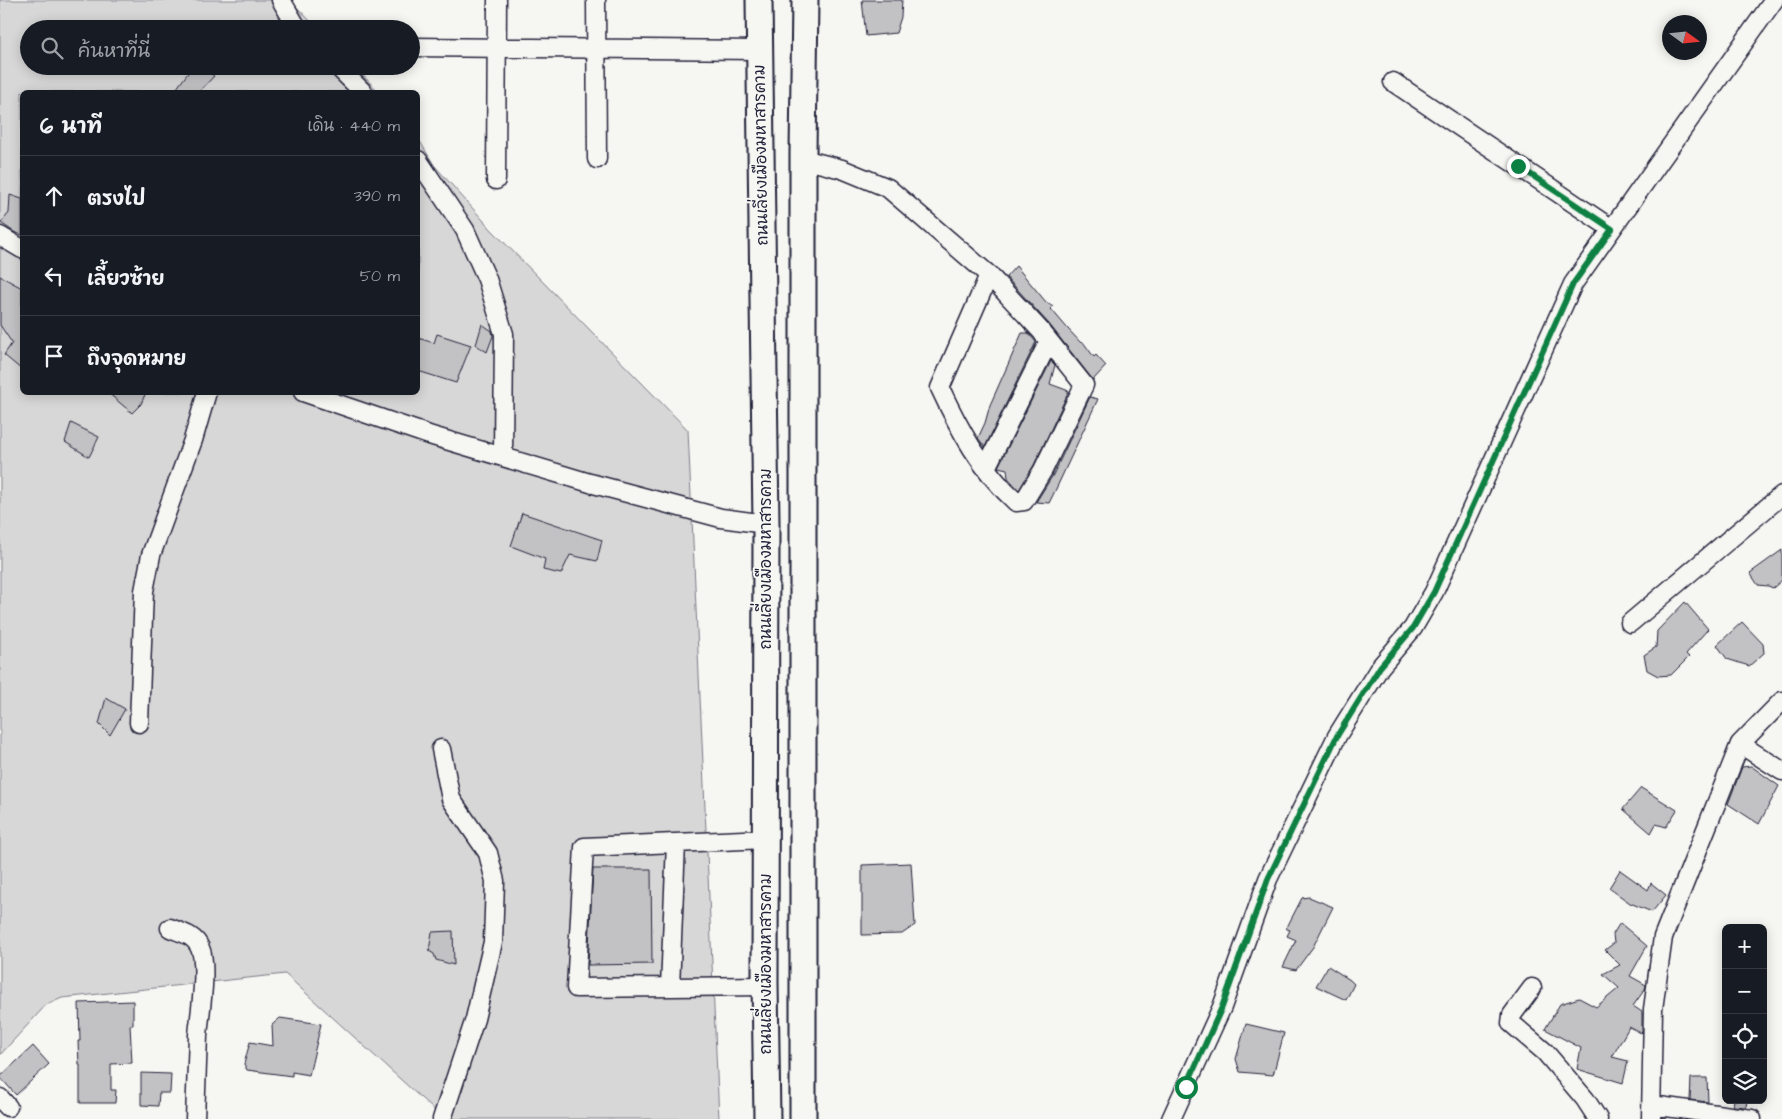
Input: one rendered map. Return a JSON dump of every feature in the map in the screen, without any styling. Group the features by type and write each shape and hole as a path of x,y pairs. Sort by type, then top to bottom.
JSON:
{"highway":[{"name":"ถนนเลี่ยงเมืองมหาสารคาม","path":"759,0 766,524 767,1119"},
{"path":"803,1119 803,159 805,0"}],"street":[{"path":"281,0 293,20"},
{"path":"496,180 497,0"},
{"path":"596,0 597,159"},
{"path":"1171,1119 1222,1007 1268,879 1337,736 1380,667 1413,628 1434,592 1573,284 1774,0"},
{"path":"420,47 760,50"},
{"path":"346,75 361,90"},
{"path":"1393,82 1612,229"},
{"path":"803,159 842,169 888,188 990,275 1049,341 1084,385 1043,470 1024,501 1016,502 1000,487 957,426 940,388 990,275"},
{"path":"420,163 465,230 487,279 504,334 503,456"},
{"path":"0,236 20,247"},
{"path":"986,468 1049,341"},
{"path":"138,723 144,591 151,555 190,449 206,395"},
{"path":"312,395 429,435 590,482 721,518 766,524"},
{"path":"1630,623 1782,495"},
{"path":"1752,1119 1652,1112 1653,1009 1663,937 1740,744 1782,701"},
{"path":"1740,744 1782,771"},
{"path":"441,749 451,799 488,853 495,881 493,942 475,1019 442,1119"},
{"path":"766,839 584,847 576,988 766,986"},
{"path":"670,987 676,843"},
{"path":"170,928 195,939 204,960 198,1037 195,1119"},
{"path":"1532,988 1512,1015 1511,1023 1545,1052 1585,1099 1598,1119"}],"shaded area":[{"path":"0,0 290,0 309,20 20,20 20,75 363,75 377,90 20,90 20,395 420,395 420,141 434,165 491,229 688,430 719,1119 444,1119 285,974 62,998 46,1005 0,1055"}],"building":[{"path":"862,0 902,0 901,17 896,33 866,36"},
{"path":"186,75 214,76 201,90 175,90"},
{"path":"10,195 20,198 20,234 1,223 9,213"},
{"path":"1016,266 1046,302 1053,307 1051,309 1068,329 1081,343 1083,342 1094,357 1096,355 1106,366 1093,380 1049,324 1006,277"},
{"path":"0,276 20,287 20,368 4,355 12,343 0,325"},
{"path":"482,324 492,331 493,336 487,352 476,345"},
{"path":"1022,333 1028,333 1036,342 985,447 978,438 990,405"},
{"path":"437,334 471,345 456,383 420,372 420,339 434,343"},
{"path":"1051,361 1055,365 1050,384 1069,391 1034,465 1019,490 1008,478 1007,469 998,467"},
{"path":"111,395 145,395 141,404 132,413"},
{"path":"1090,397 1098,399 1049,503 1036,502 1053,475"},
{"path":"71,423 99,437 89,457 65,442"},
{"path":"522,513 602,540 597,561 570,555 561,574 543,570 545,559 511,546"},
{"path":"1782,550 1782,580 1773,588 1758,585 1750,573"},
{"path":"1685,602 1708,629 1686,654 1689,657 1671,675 1658,676 1647,670 1644,655 1656,647 1657,631"},
{"path":"1742,622 1763,644 1764,653 1749,666 1727,659 1717,645"},
{"path":"106,698 125,709 110,735 99,724"},
{"path":"1751,766 1779,786 1759,824 1728,804 1742,767"},
{"path":"1641,788 1677,810 1666,827 1656,824 1651,833 1623,809"},
{"path":"911,863 915,925 902,934 862,935 862,865"},
{"path":"593,869 651,869 652,964 588,965"},
{"path":"1620,870 1648,890 1651,883 1666,895 1652,912 1630,903 1609,888"},
{"path":"1309,897 1333,907 1313,947 1296,970 1283,967 1296,940 1287,936 1290,930 1286,929 1302,898"},
{"path":"1620,923 1647,946 1630,976 1646,985 1633,1006 1642,1012 1642,1032 1629,1027 1612,1057 1628,1061 1623,1083 1577,1069 1581,1048 1545,1029 1560,1004 1579,998 1596,1007 1619,988 1603,974 1620,965 1605,950 1614,943 1613,934"},
{"path":"453,931 454,965 436,960 434,954 429,951 432,932"},
{"path":"1328,966 1354,984 1346,1000 1316,986"},
{"path":"133,1001 133,1025 130,1025 132,1063 111,1064 111,1090 116,1090 115,1103 80,1103 79,1003"},
{"path":"280,1018 321,1024 309,1075 292,1072 292,1076 247,1070 244,1064 250,1042 273,1046 272,1025"},
{"path":"1246,1024 1284,1033 1273,1075 1240,1072 1236,1059"},
{"path":"33,1046 49,1064 16,1095 0,1077"},
{"path":"141,1073 171,1074 170,1093 159,1093 158,1106 141,1105"},
{"path":"1691,1078 1707,1078 1708,1102 1690,1100"},
{"path":"1733,1104 1746,1104 1746,1107 1733,1106"}],"route":[{"path":"1186,1087 1222,1007 1268,879 1337,736 1380,667 1413,628 1434,592 1573,284 1612,229 1518,166"}]}
